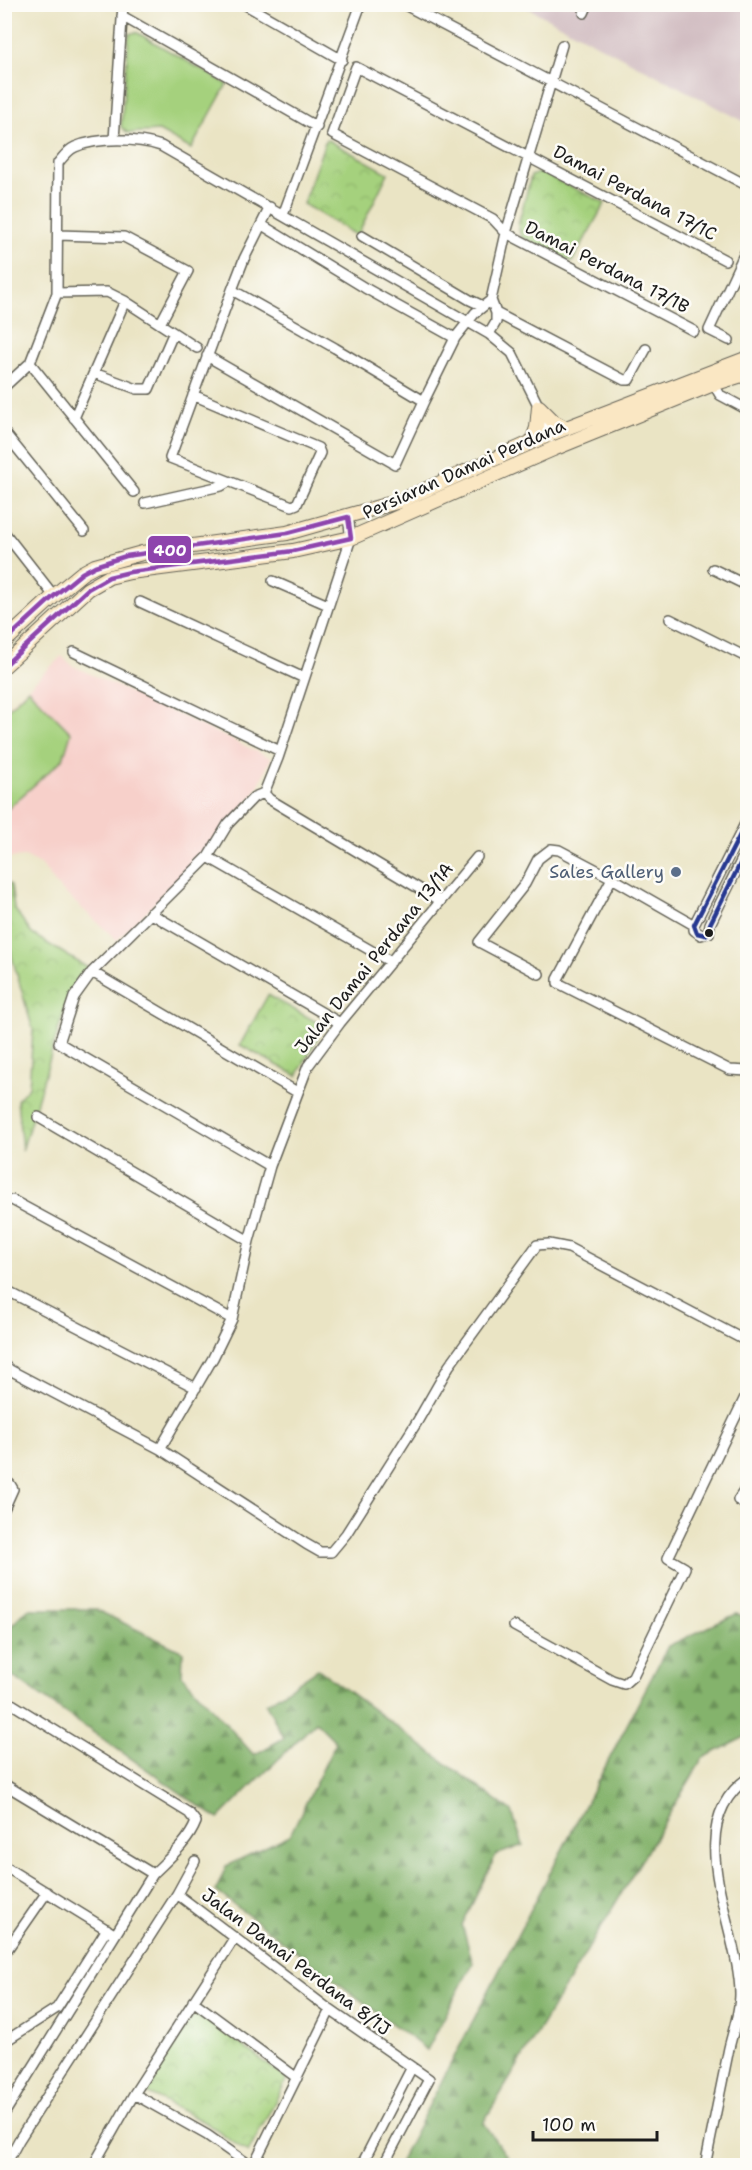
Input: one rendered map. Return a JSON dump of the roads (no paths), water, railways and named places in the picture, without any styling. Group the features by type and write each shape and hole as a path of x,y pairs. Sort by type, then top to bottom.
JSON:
{"main road":[{"name":"Persiaran Damai Perdana","path":"4,666 88,589 109,577 293,551 351,538 554,449 710,378 747,358"},
{"name":"Persiaran Damai Perdana","path":"4,642 54,596 82,573 95,566 142,553 287,532 348,517 400,501 565,428 710,378 747,373"},
{"path":"538,407 554,422 565,428"},
{"path":"532,442 537,428 538,407"},
{"path":"140,571 149,565 148,557 142,553"}],"street":[{"path":"114,140 123,4"},
{"path":"244,4 342,60"},
{"path":"284,215 362,4"},
{"path":"403,4 551,80 747,186"},
{"path":"122,16 317,127"},
{"path":"207,356 395,464 455,338 487,303 562,45"},
{"name":"Damai Perdana 17/1B","path":"356,67 332,134 493,219 506,233 694,331"},
{"name":"Damai Perdana 17/1C","path":"356,67 725,260"},
{"path":"4,387 30,363 57,293 58,164 73,148 114,140 150,143 161,146 270,207 489,334 512,353 538,407 554,449"},
{"path":"193,395 318,448 320,453 297,504 292,506 170,458 207,356 244,258 270,207"},
{"path":"262,225 368,290 455,338"},
{"path":"58,235 124,237 188,271 160,324"},
{"path":"362,236 470,300 487,303 496,313 624,380 629,381 633,376 646,349"},
{"path":"729,340 709,330 747,246"},
{"path":"737,269 747,274"},
{"path":"232,290 424,401"},
{"path":"57,293 107,292 125,300 197,348"},
{"path":"74,418 125,300"},
{"path":"489,334 496,322 496,313"},
{"path":"94,373 137,389 143,390 152,386 173,333"},
{"path":"30,363 134,492"},
{"path":"710,378 720,395 747,410"},
{"path":"4,432 84,531"},
{"path":"145,503 221,486 228,482"},
{"path":"270,1166 59,1043 74,997 92,972 208,857 228,824 254,797 264,793 351,538 348,517"},
{"path":"4,532 54,596"},
{"path":"713,568 747,586"},
{"path":"273,581 328,606"},
{"path":"140,602 304,678"},
{"path":"670,619 747,658"},
{"path":"74,652 280,751"},
{"path":"264,793 269,799 440,901"},
{"path":"747,818 694,925 694,930 700,936 709,933 710,924 747,847"},
{"path":"539,974 479,942 525,884 538,859 551,849 559,850 612,878 694,925"},
{"path":"208,857 391,962"},
{"name":"Jalan Damai Perdana 13/1A","path":"160,1449 196,1388 232,1319 249,1241 270,1166 308,1066 340,1023 477,857"},
{"path":"612,878 558,978 558,983 730,1070 747,1071"},
{"path":"150,913 340,1023"},
{"path":"92,972 297,1092"},
{"path":"38,1117 249,1241"},
{"path":"12,1200 232,1319"},
{"path":"4,1365 160,1449 306,1544 320,1551 331,1552 346,1534 417,1422 449,1366 537,1245 549,1244 569,1248 747,1342"},
{"path":"4,1289 196,1388"},
{"path":"514,1626 612,1680 624,1684 633,1676 686,1568 668,1558 747,1391"},
{"path":"4,1481 13,1489 4,1509"},
{"path":"747,1485 738,1500 747,1506"},
{"path":"4,1700 193,1817 196,1822 193,1830 153,1874 4,2114"},
{"path":"705,2166 740,1995 714,1857 716,1822 726,1800 747,1778"},
{"path":"4,1784 153,1874"},
{"path":"177,1894 195,1861"},
{"path":"4,1866 116,1934"},
{"path":"4,1954 47,1892"},
{"name":"Jalan Damai Perdana 8/1J","path":"4,2166 177,1894 330,2010 429,2079 383,2166"},
{"path":"6,2039 57,2008 106,1929"},
{"path":"93,2166 134,2094 235,1937"},
{"path":"193,2001 297,2078"},
{"path":"134,2094 207,2135 252,2166 330,2010"},
{"path":"361,2166 412,2067"}],"place":[{"name":"Sales Gallery","path":"676,872"}]}
